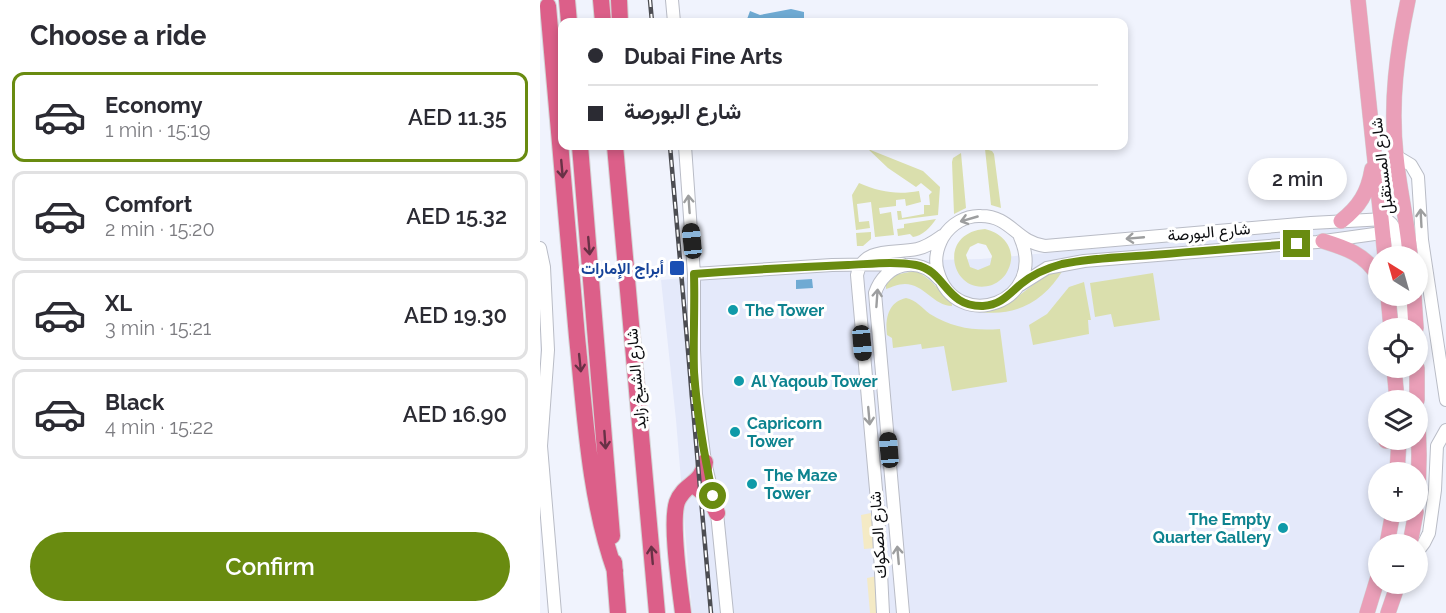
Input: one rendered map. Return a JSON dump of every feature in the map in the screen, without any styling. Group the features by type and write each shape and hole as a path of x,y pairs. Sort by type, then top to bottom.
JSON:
{"highway":[{"path":"567,0 569,18"},
{"path":"601,0 603,18"},
{"path":"619,0 620,18"},
{"path":"548,6 558,123"},
{"path":"560,150 593,481 601,527 615,571"},
{"path":"580,150 618,613"},
{"name":"شارع الشيخ زايد","path":"615,150 657,613"},
{"path":"682,613 675,518 679,498 703,475 705,462"},
{"path":"692,484 705,493 717,513"}],"main road":[{"name":"شارع المستقبل","path":"1358,0 1374,158 1391,226 1404,246"},
{"name":"شارع المستقبل","path":"1386,246 1391,226 1396,156 1393,111 1395,70 1408,0"},
{"path":"1341,221 1356,208 1364,196 1374,158"},
{"path":"1323,241 1358,254 1368,263"},
{"path":"1367,613 1373,594"},
{"path":"1388,613 1395,594"}],"street":[{"path":"672,0 674,18"},
{"path":"685,150 694,274 694,372 705,462 717,513 726,613"},
{"path":"1396,156 1411,165 1418,177 1422,240 1446,400"},
{"path":"860,265 869,256 877,253 922,248 960,221 980,216 1003,221 1020,237 1027,261 1025,274 1019,285 1004,300 984,306 974,305 955,297 946,290 937,268 936,256 939,244 946,233"},
{"name":"شارع البورصة","path":"1020,237 1038,246 1052,246 1341,221 1391,226"},
{"path":"1391,226 1396,246"},
{"name":"شارع البورصة","path":"1019,285 1047,268 1063,264 1097,259 1323,241 1391,226"},
{"path":"540,248 544,267 548,350 541,446 555,613"},
{"path":"694,274 832,265 904,264 926,268 940,280"},
{"name":"شارع الصكوك","path":"903,613 875,293 882,278 894,268 904,264"},
{"path":"832,265 847,276 857,289"},
{"name":"شارع الصكوك","path":"860,265 857,289 878,512 884,611"},
{"path":"1428,535 1435,490 1437,446 1446,430"}],"shaded area":[{"path":"1391,222 1393,246 1368,246 1368,306 1398,306 1398,318 1368,318 1368,378 1403,378 1403,390 1368,390 1368,450 1407,450 1406,462 1368,462 1368,522 1399,522 1396,534 1368,534 1368,594 1376,594 1373,613 692,613 676,420 661,280 852,262 981,259"}],"green space":[{"path":"869,150 923,171 940,187 938,215 898,220 897,211 901,211 902,218 924,214 924,205 930,205 929,195 932,192 921,183 916,187 888,168"},
{"path":"985,150 992,151 994,154 1001,208 991,205"},
{"path":"961,153 966,208 954,214 952,162 953,158"},
{"path":"859,183 889,192 919,191 921,202 906,206 905,199 896,200 896,206 879,208 880,214 891,212 894,235 875,237 871,202 857,204 859,222 869,221 870,228 856,230 852,195"},
{"path":"936,219 920,235 898,236 897,229 904,228 904,224"},
{"path":"985,229 992,231 1003,238 1010,249 1011,263 1007,273 992,285 978,286 967,282 959,274 955,263 955,252 959,241 969,233","holes":["978,243 986,245 992,256 990,265 978,270 970,267 966,255 970,247"]},
{"path":"871,232 871,239 863,246 857,246 856,233"},
{"path":"1063,270 1048,290 1029,304 1006,312 981,312 1004,305 1052,273"},
{"path":"915,271 940,290 952,306 940,303 912,285 900,284 886,289 886,285 894,275"},
{"path":"1153,273 1160,320 1114,327 1111,314 1095,317 1090,283"},
{"path":"1084,282 1091,320 1088,320 1089,334 1033,345 1029,325 1047,314 1069,287"},
{"path":"906,298 916,302 939,319 955,325 972,329 1000,329 1007,382 952,391 944,346 922,349 921,344 893,348 892,338 887,335 887,317 895,303"}],"sand":[{"path":"871,513 875,548 864,549 861,515"},
{"path":"877,576 879,613 870,613 867,578"}],"water":[{"path":"791,9 804,12 804,18 747,18 750,11 760,15"},
{"path":"812,279 813,288 796,289 796,280"}],"railway":[{"path":"650,0 652,18"},
{"path":"670,150 711,613"}],"place":[{"name":"أبراج الإمارات","path":"677,268"},
{"name":"The Tower","path":"733,310"},
{"name":"Al Yaqoub Tower","path":"739,381"},
{"name":"Capricorn Tower","path":"735,432"},
{"name":"The Maze Tower","path":"752,484"},
{"name":"The Empty Quarter Gallery","path":"1283,528"}],"route":[{"path":"713,496 705,462 696,394 694,274 832,265 884,263 914,265 926,268 936,275 946,290 964,303 984,306 1004,300 1019,285 1034,275 1047,268 1063,264 1097,259 1297,244"}]}
